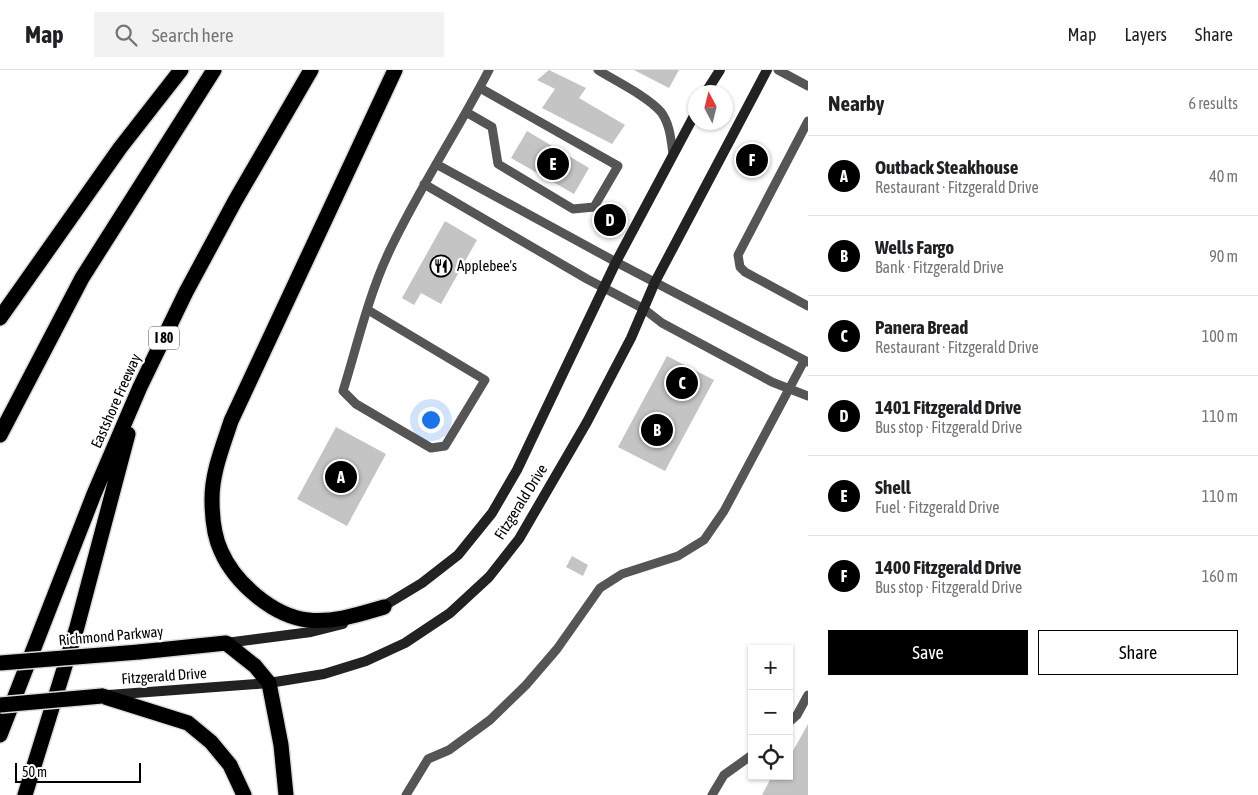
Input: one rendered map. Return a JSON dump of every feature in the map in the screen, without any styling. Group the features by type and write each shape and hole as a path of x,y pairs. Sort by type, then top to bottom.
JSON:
{"highway":[{"path":"0,318 120,148 181,70"},
{"path":"0,435 82,278 214,70"},
{"name":"Eastshore Freeway","path":"0,735 94,494 140,387 186,292 230,209 311,70"},
{"path":"384,607 349,617 308,620 286,613 263,601 235,574 221,552 214,527 212,498 215,472 231,421 395,70"},
{"path":"25,795 77,628 140,387"},
{"path":"226,643 255,666 269,683 281,745 286,795"},
{"name":"Richmond Parkway","path":"0,664 226,643"},
{"path":"0,705 102,696 139,710 164,714 188,724 211,742 230,764 244,795"}],"main road":[{"path":"710,85 720,70"},
{"name":"Fitzgerald Drive","path":"102,696 269,683 324,674 366,661 405,643 450,613 488,577 518,539 551,484 631,338 655,282 767,70"},
{"name":"Fitzgerald Drive","path":"226,643 311,632 347,623 384,607 422,583 458,555 492,513 517,470 616,262 688,127"}],"lane":[{"path":"368,310 485,380 445,446 431,448 356,404 343,392 368,310 387,256 424,184 489,70"},
{"path":"598,70 652,104 662,113 669,129 673,154"},
{"path":"778,70 808,86"},
{"path":"466,112 492,127 498,164 573,209 594,207 618,166 480,88"},
{"path":"808,121 738,255 740,267 744,272 808,306"},
{"path":"406,795 428,759 449,750 490,720 526,685 557,649 600,588 630,570 678,556 704,540 724,511 806,361 616,262 436,164"},
{"path":"424,184 604,288 644,309 662,323 772,382 808,396"},
{"path":"793,718 808,695"},
{"path":"712,795 724,775 748,758"}],"building":[{"path":"549,70 586,88 579,98 625,125 612,144 542,108 555,89 537,80"},
{"path":"634,70 679,70 669,88"},
{"path":"527,131 589,168 574,194 511,158"},
{"name":"Applebee's","path":"445,221 477,240 441,304 421,293 414,305 402,298"},
{"path":"667,356 714,380 665,471 618,447"},
{"path":"336,427 386,454 347,526 297,499"},
{"path":"572,556 588,565 583,576 566,567"},
{"path":"808,724 808,795 762,795 770,780 793,780 793,751"}],"place":[{"name":"1400 Fitzgerald Drive","path":"752,160"},
{"name":"Shell","path":"553,164"},
{"name":"1401 Fitzgerald Drive","path":"610,220"},
{"name":"Applebee's","path":"441,266"},
{"name":"Panera Bread","path":"682,383"},
{"name":"Wells Fargo","path":"657,430"},
{"name":"Outback Steakhouse","path":"341,477"}]}
